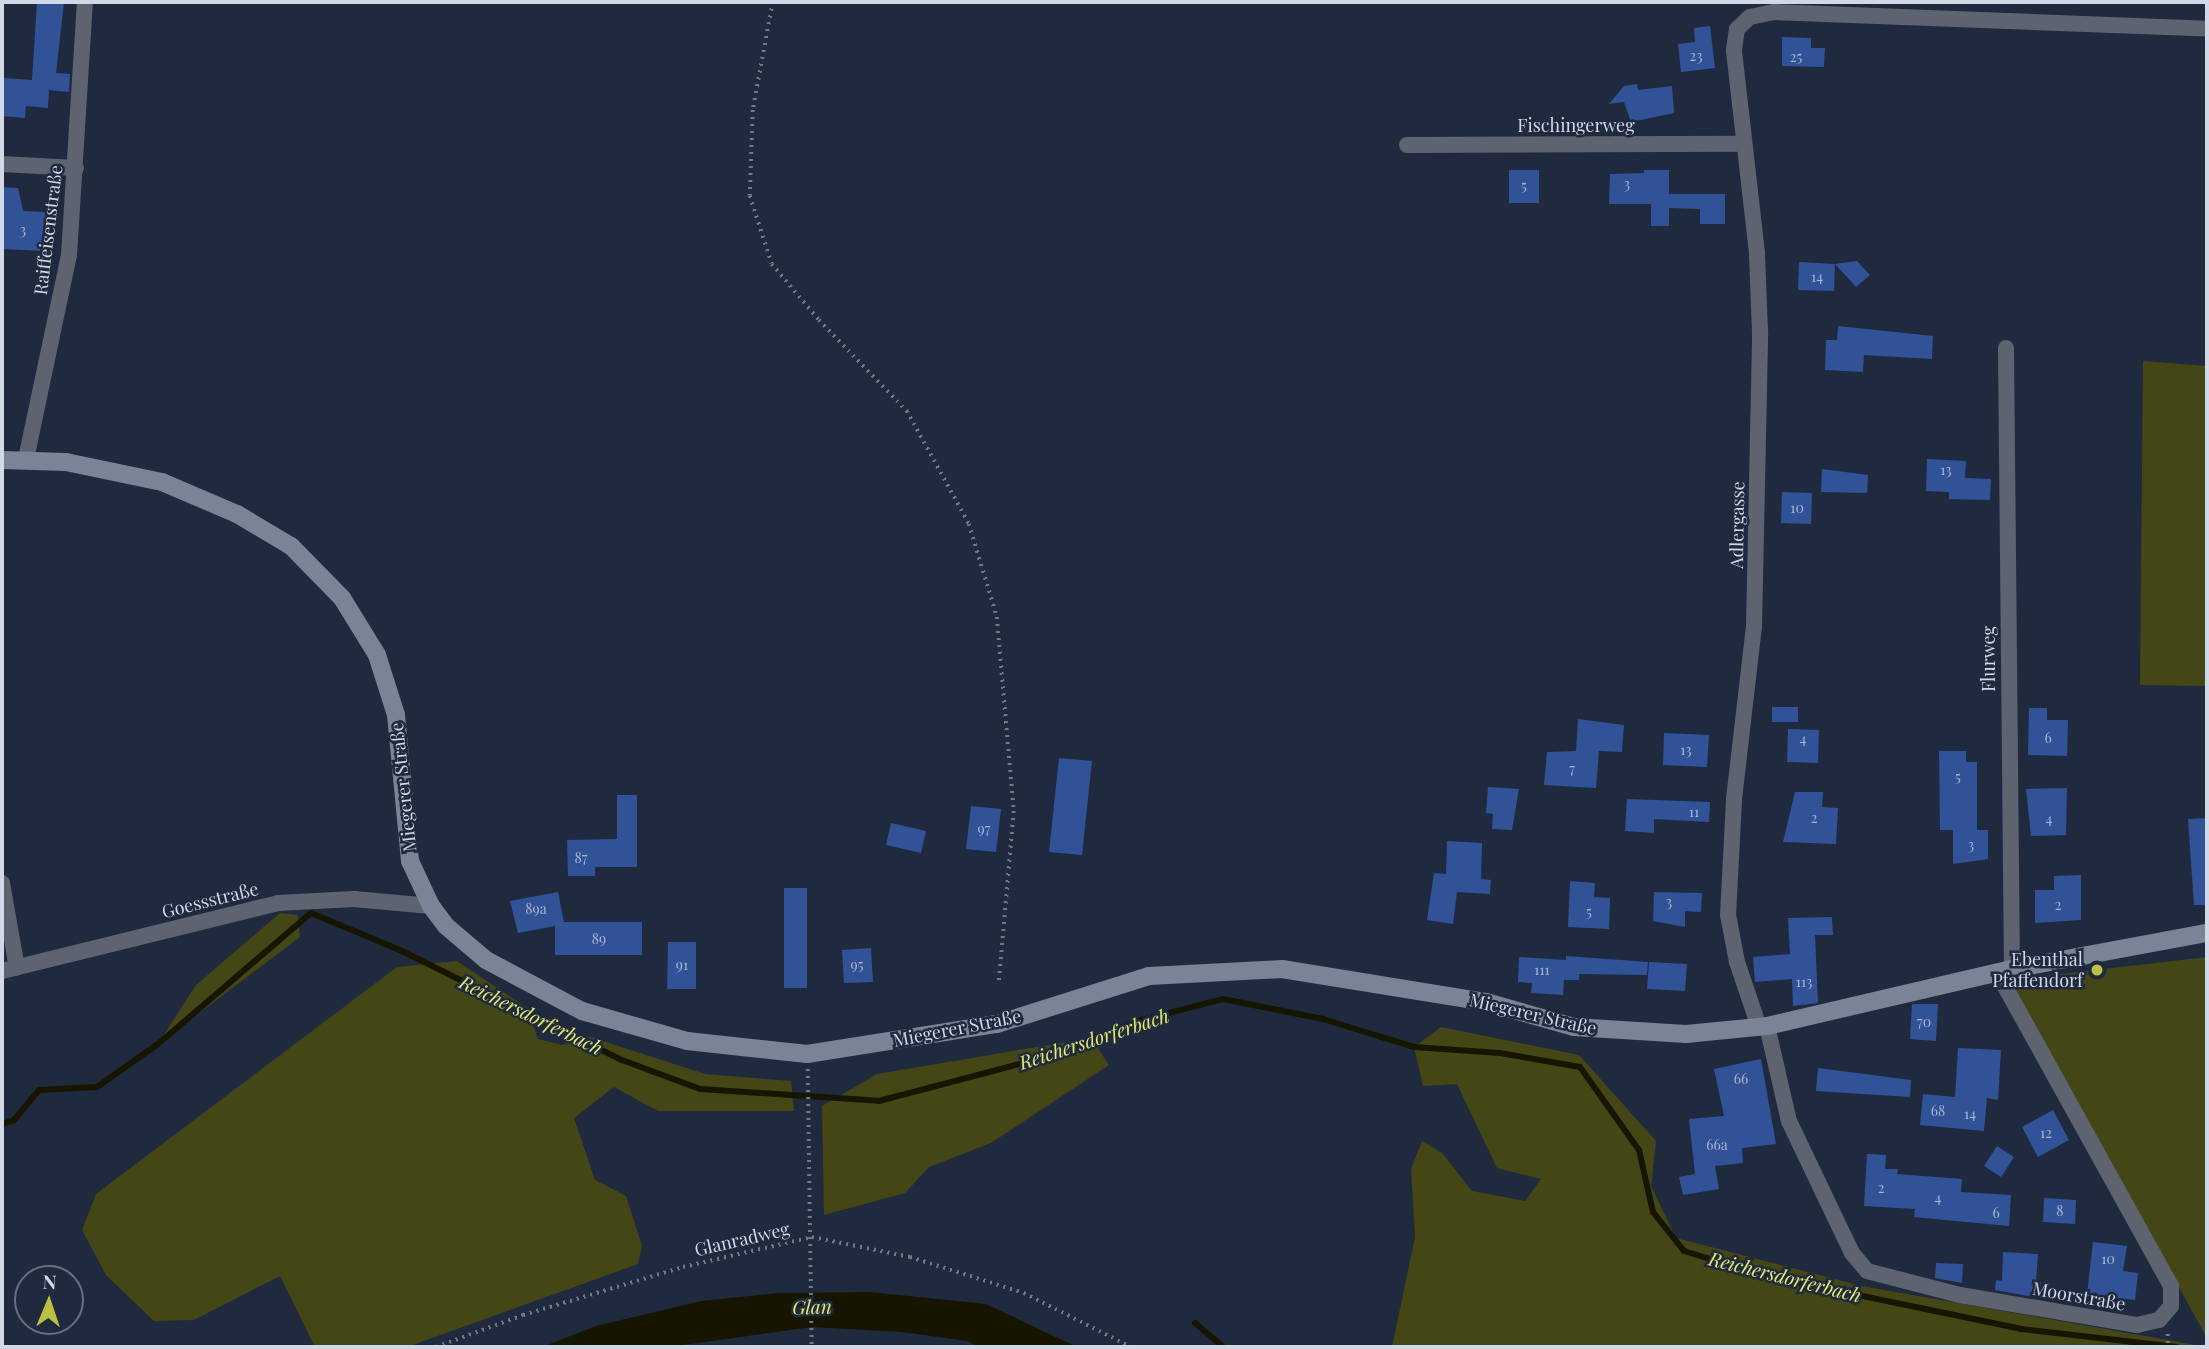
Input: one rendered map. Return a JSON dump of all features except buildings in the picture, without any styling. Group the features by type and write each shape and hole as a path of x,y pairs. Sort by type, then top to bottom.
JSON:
{"main road":[{"name":"Miegerer Straße","path":"2,460 26,459 121,471 162,482 256,524 313,566 363,628 388,683 400,745 405,837 410,861 431,906 446,926 486,960 582,1011 687,1041 807,1054 998,1024 1149,976 1213,970 1282,969 1486,1002 1574,1027 1619,1032 1686,1034 1763,1027 2004,971 2207,933"}],"street":[{"name":"Raiffeisenstraße","path":"26,459 69,255 85,2"},
{"name":"Adlergasse","path":"1763,1027 1737,962 1728,915 1734,799 1754,627 1760,332 1734,50 1737,29 1744,22 1774,12 2207,29"},
{"name":"Fischingerweg","path":"1407,145 1744,144"},
{"path":"2,164 76,167"},
{"name":"Flurweg","path":"2004,971 2006,348"},
{"path":"2,883 9,970"},
{"name":"Goessstraße","path":"9,970 278,902 354,899 431,906"},
{"name":"Moorstraße","path":"1763,1027 1789,1121 1852,1253 1867,1271 1960,1295 2110,1321 2137,1325 2159,1320 2171,1306 2171,1286 2004,971"}],"path":[{"path":"773,2 753,110 750,196 772,264 819,320 907,411 969,524 997,617 1014,811 999,981"},
{"path":"808,1070 812,1347"},
{"name":"Glanradweg","path":"436,1347 523,1315 682,1267 812,1237 910,1257 1024,1293 1131,1347"}],"shaded area":[{"path":"2143,361 2207,366 2207,686 2140,685"},
{"path":"280,913 298,915 300,937 158,1044 196,985"},
{"path":"2207,957 2207,1338 2009,980"},
{"path":"457,961 527,1008 538,1039 562,1045 587,1036 705,1074 791,1081 794,1111 658,1111 614,1087 574,1118 595,1180 626,1196 642,1246 638,1264 407,1347 315,1347 280,1276 194,1320 154,1321 106,1275 82,1230 96,1194 397,967"},
{"path":"1441,1027 1579,1055 1656,1141 1651,1186 1676,1238 1862,1286 2207,1347 1392,1347 1415,1237 1411,1169 1422,1141 1442,1153 1472,1191 1525,1201 1541,1179 1497,1168 1457,1084 1423,1086 1414,1047"},
{"path":"1091,1038 1109,1065 991,1143 929,1167 905,1193 824,1215 822,1106 877,1074"}],"water":[{"name":"Glan","path":"870,1292 986,1304 1077,1347 979,1347 967,1341 902,1332 812,1327 669,1347 542,1347 596,1326 701,1301 778,1293"}],"waterway":[{"name":"Reichersdorferbach","path":"2,1124 14,1120 39,1090 97,1087 158,1044 311,913 400,950 622,1060 700,1089 879,1101 1046,1057 1142,1020 1223,999 1323,1019 1414,1047 1500,1053 1580,1067 1639,1150 1653,1212 1684,1251 1766,1276 2021,1329 2177,1347"},
{"path":"1195,1323 1224,1347"}],"place":[{"name":"Ebenthal Pfaffendorf","path":"2097,970"}]}
